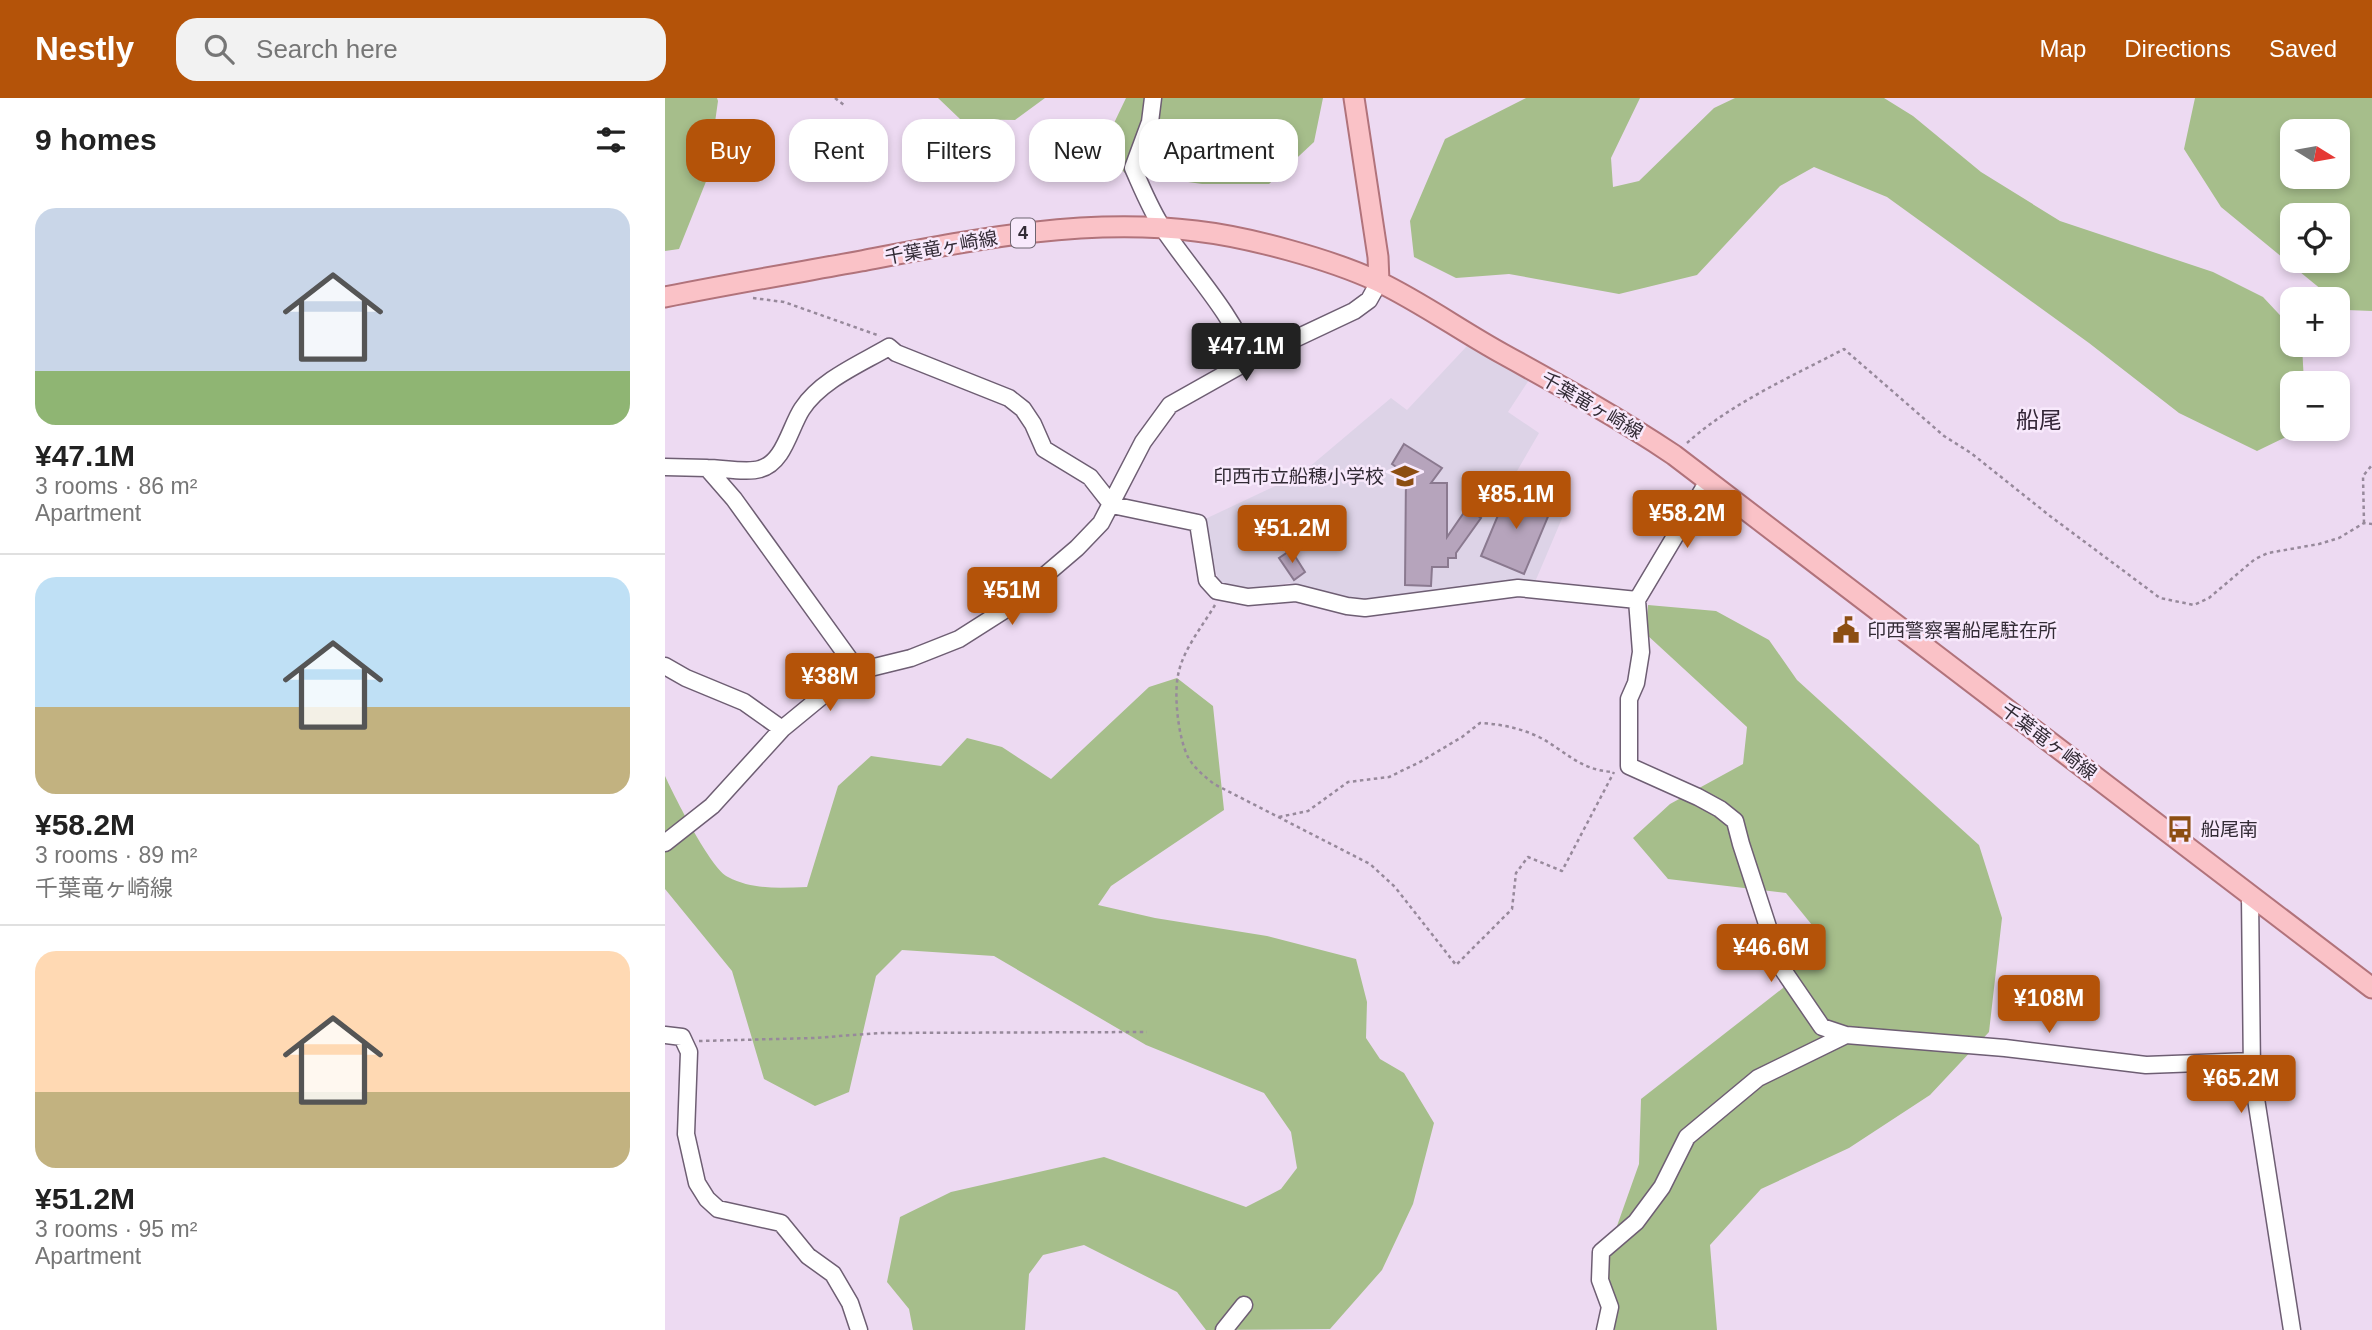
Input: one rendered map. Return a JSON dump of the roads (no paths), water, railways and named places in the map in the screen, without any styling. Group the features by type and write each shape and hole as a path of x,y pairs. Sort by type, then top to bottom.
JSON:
{"main road":[{"path":"1354,98 1378,257 1378,282"},
{"name":"千葉竜ヶ崎線","path":"665,297 1021,233 1072,228 1162,228 1201,232 1273,247 1343,268 1378,282 1570,390 1674,455 2372,988"}],"street":[{"path":"1153,98 1150,122 1133,168 1162,228 1226,312 1242,339 1250,360"},
{"path":"665,843 712,806 782,729 802,711 858,671 911,658 959,639 1003,611 1090,536 1112,505 1143,442 1170,405 1250,360 1354,311 1369,300 1378,282"},
{"path":"665,467 761,469 778,457 801,410 818,389 889,347 897,353 1009,398 1023,409 1044,449 1090,477 1112,505 1198,523 1207,580 1222,593 1248,597 1296,593 1365,608 1518,589 1637,600"},
{"path":"707,468 734,499 858,671"},
{"path":"1708,481 1637,600 1641,652 1636,682 1629,699 1622,769 1698,797 1735,821 1781,967 1822,1027 1846,1035 1970,1044 2145,1065 2252,1061"},
{"path":"665,666 686,678 744,702 782,729"},
{"path":"2251,896 2252,1061 2293,1330"},
{"path":"665,1035 682,1037 689,1052 686,1134 697,1182 707,1199 718,1209 782,1223 808,1256 833,1273 850,1303 859,1330"},
{"path":"1605,1330 1610,1307 1600,1280 1601,1252 1636,1223 1662,1187 1687,1137 1758,1078 1846,1035"},
{"path":"1224,1330 1244,1305"}],"place":[{"name":"印西市立船穂小学校","path":"1405,476"},
{"name":"印西警察署船尾駐在所","path":"1846,630"},
{"name":"船尾南","path":"2180,829"}],"district":[{"name":"船尾","path":"2039,420"}]}
